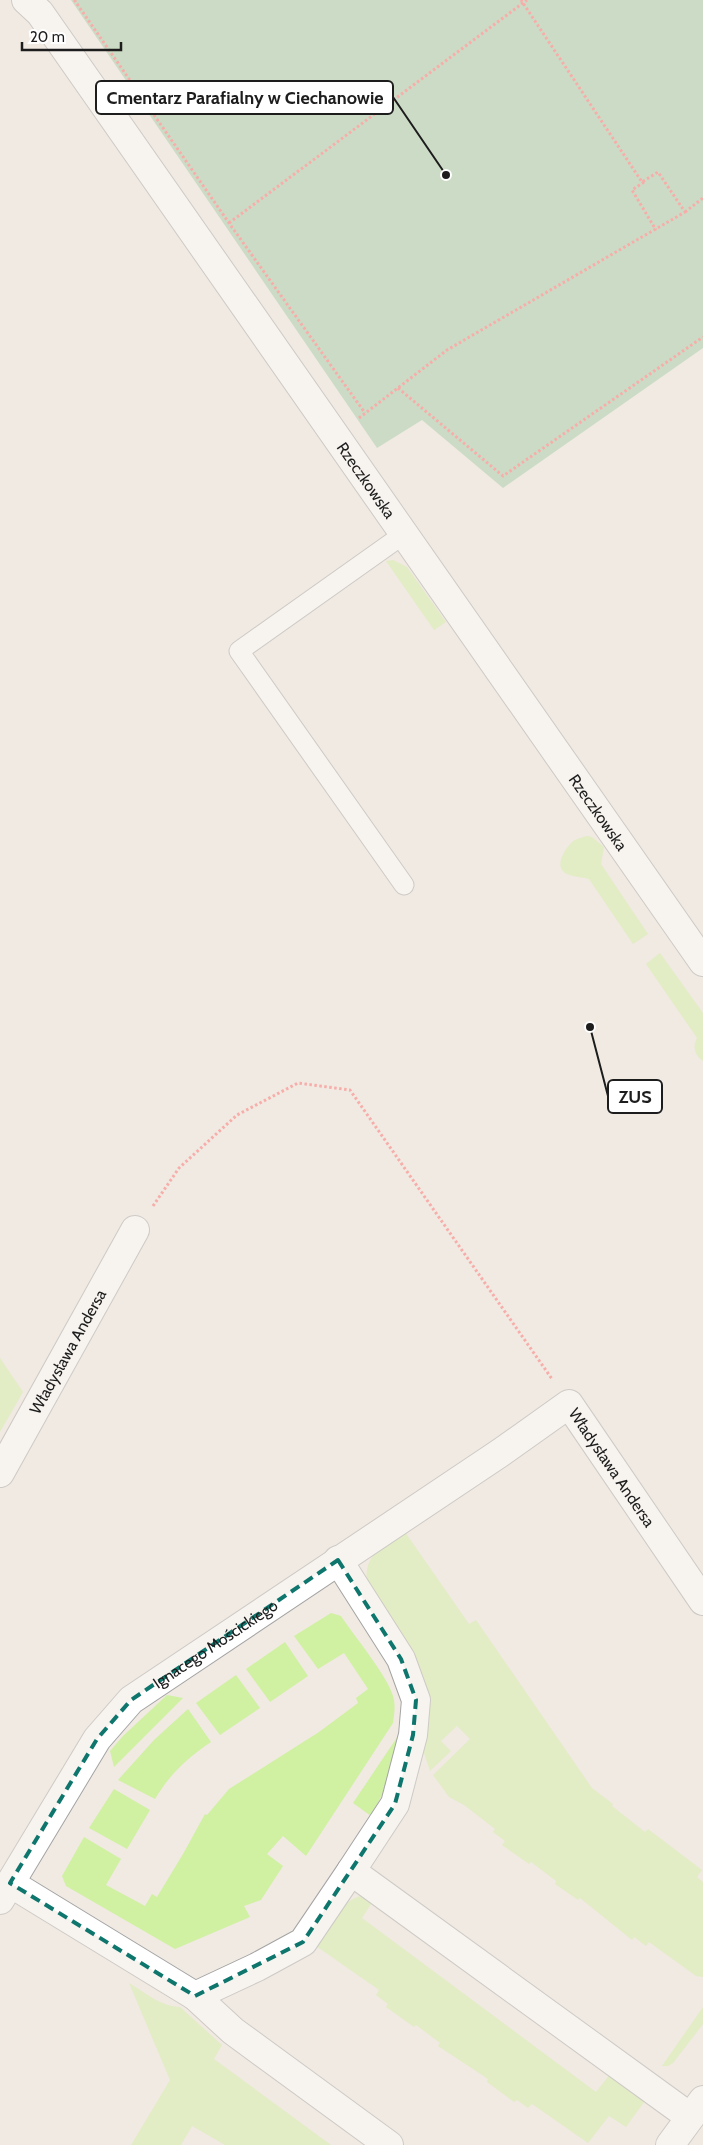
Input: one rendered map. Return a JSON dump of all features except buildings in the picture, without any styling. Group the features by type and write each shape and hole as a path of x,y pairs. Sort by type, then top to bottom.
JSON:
{"street":[{"name":"Rzeczkowska","path":"26,0 40,13 703,962"},
{"name":"Władysława Andersa","path":"0,1473 135,1230"},
{"name":"Władysława Andersa","path":"500,1454 569,1404 703,1601"},
{"name":"Ignacego Mościckiego","path":"5,1892 96,1739 131,1700 338,1560 500,1454"},
{"path":"195,1996 257,1967 303,1942 395,1804 413,1735 416,1700 401,1659 338,1560"},
{"path":"351,1871 697,2109 670,2145"},
{"path":"5,1892 195,1996 233,2031 389,2145"}],"lane":[{"path":"404,534 239,650 404,885"}],"path":[{"path":"76,0 229,223 366,413"},
{"path":"229,223 527,0"},
{"path":"522,2 642,182 644,181"},
{"path":"656,230 632,190 658,172 685,212"},
{"path":"357,420 447,350 656,230 703,198"},
{"path":"398,388 503,476 703,337"},
{"path":"135,1230 179,1168 237,1115 298,1083 350,1090 521,1332 569,1404"}],"highlighted area":[{"path":"338,1560 401,1659 416,1700 413,1735 395,1804 303,1942 195,1996 10,1883 97,1739 131,1700"}],"green space":[{"path":"71,0 703,0 703,348 503,488 422,420 377,448"},
{"path":"393,560 407,567 446,622 434,630 386,561"},
{"path":"587,836 592,837 604,847 601,864 648,934 633,944 589,879 565,873 560,865 562,855 568,846 575,840"},
{"path":"660,953 703,1013 703,1061 695,1051 697,1038 646,964"},
{"path":"0,1358 23,1392 0,1432"},
{"path":"405,1532 469,1624 476,1620 592,1788 645,1832 648,1829 702,1870 697,1877 703,1882 703,1977 696,1976 649,1942 646,1946 634,1937 632,1940 580,1898 578,1900 555,1884 556,1881 531,1862 529,1864 502,1845 505,1841 493,1832 495,1829 464,1805 449,1797 433,1775 470,1739 457,1726 441,1741 451,1751 430,1771 423,1750 401,1636 367,1582 368,1564 372,1557 383,1546"},
{"path":"331,1613 341,1616 390,1687 394,1700 393,1723 306,1856 283,1836 267,1854 283,1866 261,1900 244,1906 250,1917 175,1949 66,1886 62,1876 84,1837 121,1859 106,1885 145,1906 152,1894 157,1897 205,1814 207,1815 229,1789 319,1732 358,1703 356,1698 368,1689 344,1653 318,1669 294,1636"},
{"path":"285,1642 308,1676 270,1702 246,1669"},
{"path":"236,1675 260,1708 220,1735 196,1703"},
{"path":"167,1695 183,1698 114,1767 110,1751 123,1736"},
{"path":"188,1709 211,1742 180,1767 155,1799 118,1780 154,1740"},
{"path":"400,1733 385,1789 371,1816 353,1803"},
{"path":"114,1789 150,1810 127,1849 89,1828"},
{"path":"369,1895 375,1898 362,1918 596,2092 611,2073 647,2098 626,2127 609,2116 588,2143 532,2104 528,2108 517,2100 514,2102 487,2082 488,2079 438,2046 440,2043 416,2025 414,2027 386,2007 388,2004 376,1995 379,1990 316,1946 331,1921 343,1906 350,1900"},
{"path":"129,1983 160,2002 180,2007 222,2045 214,2059 331,2145 225,2145 192,2126 181,2145 131,2145 170,2080"},
{"path":"703,2007 703,2024 673,2063 668,2066 662,2066"}],"place":[{"name":"Cmentarz Parafialny w Ciechanowie","path":"446,175"},
{"name":"ZUS","path":"590,1027"}]}
